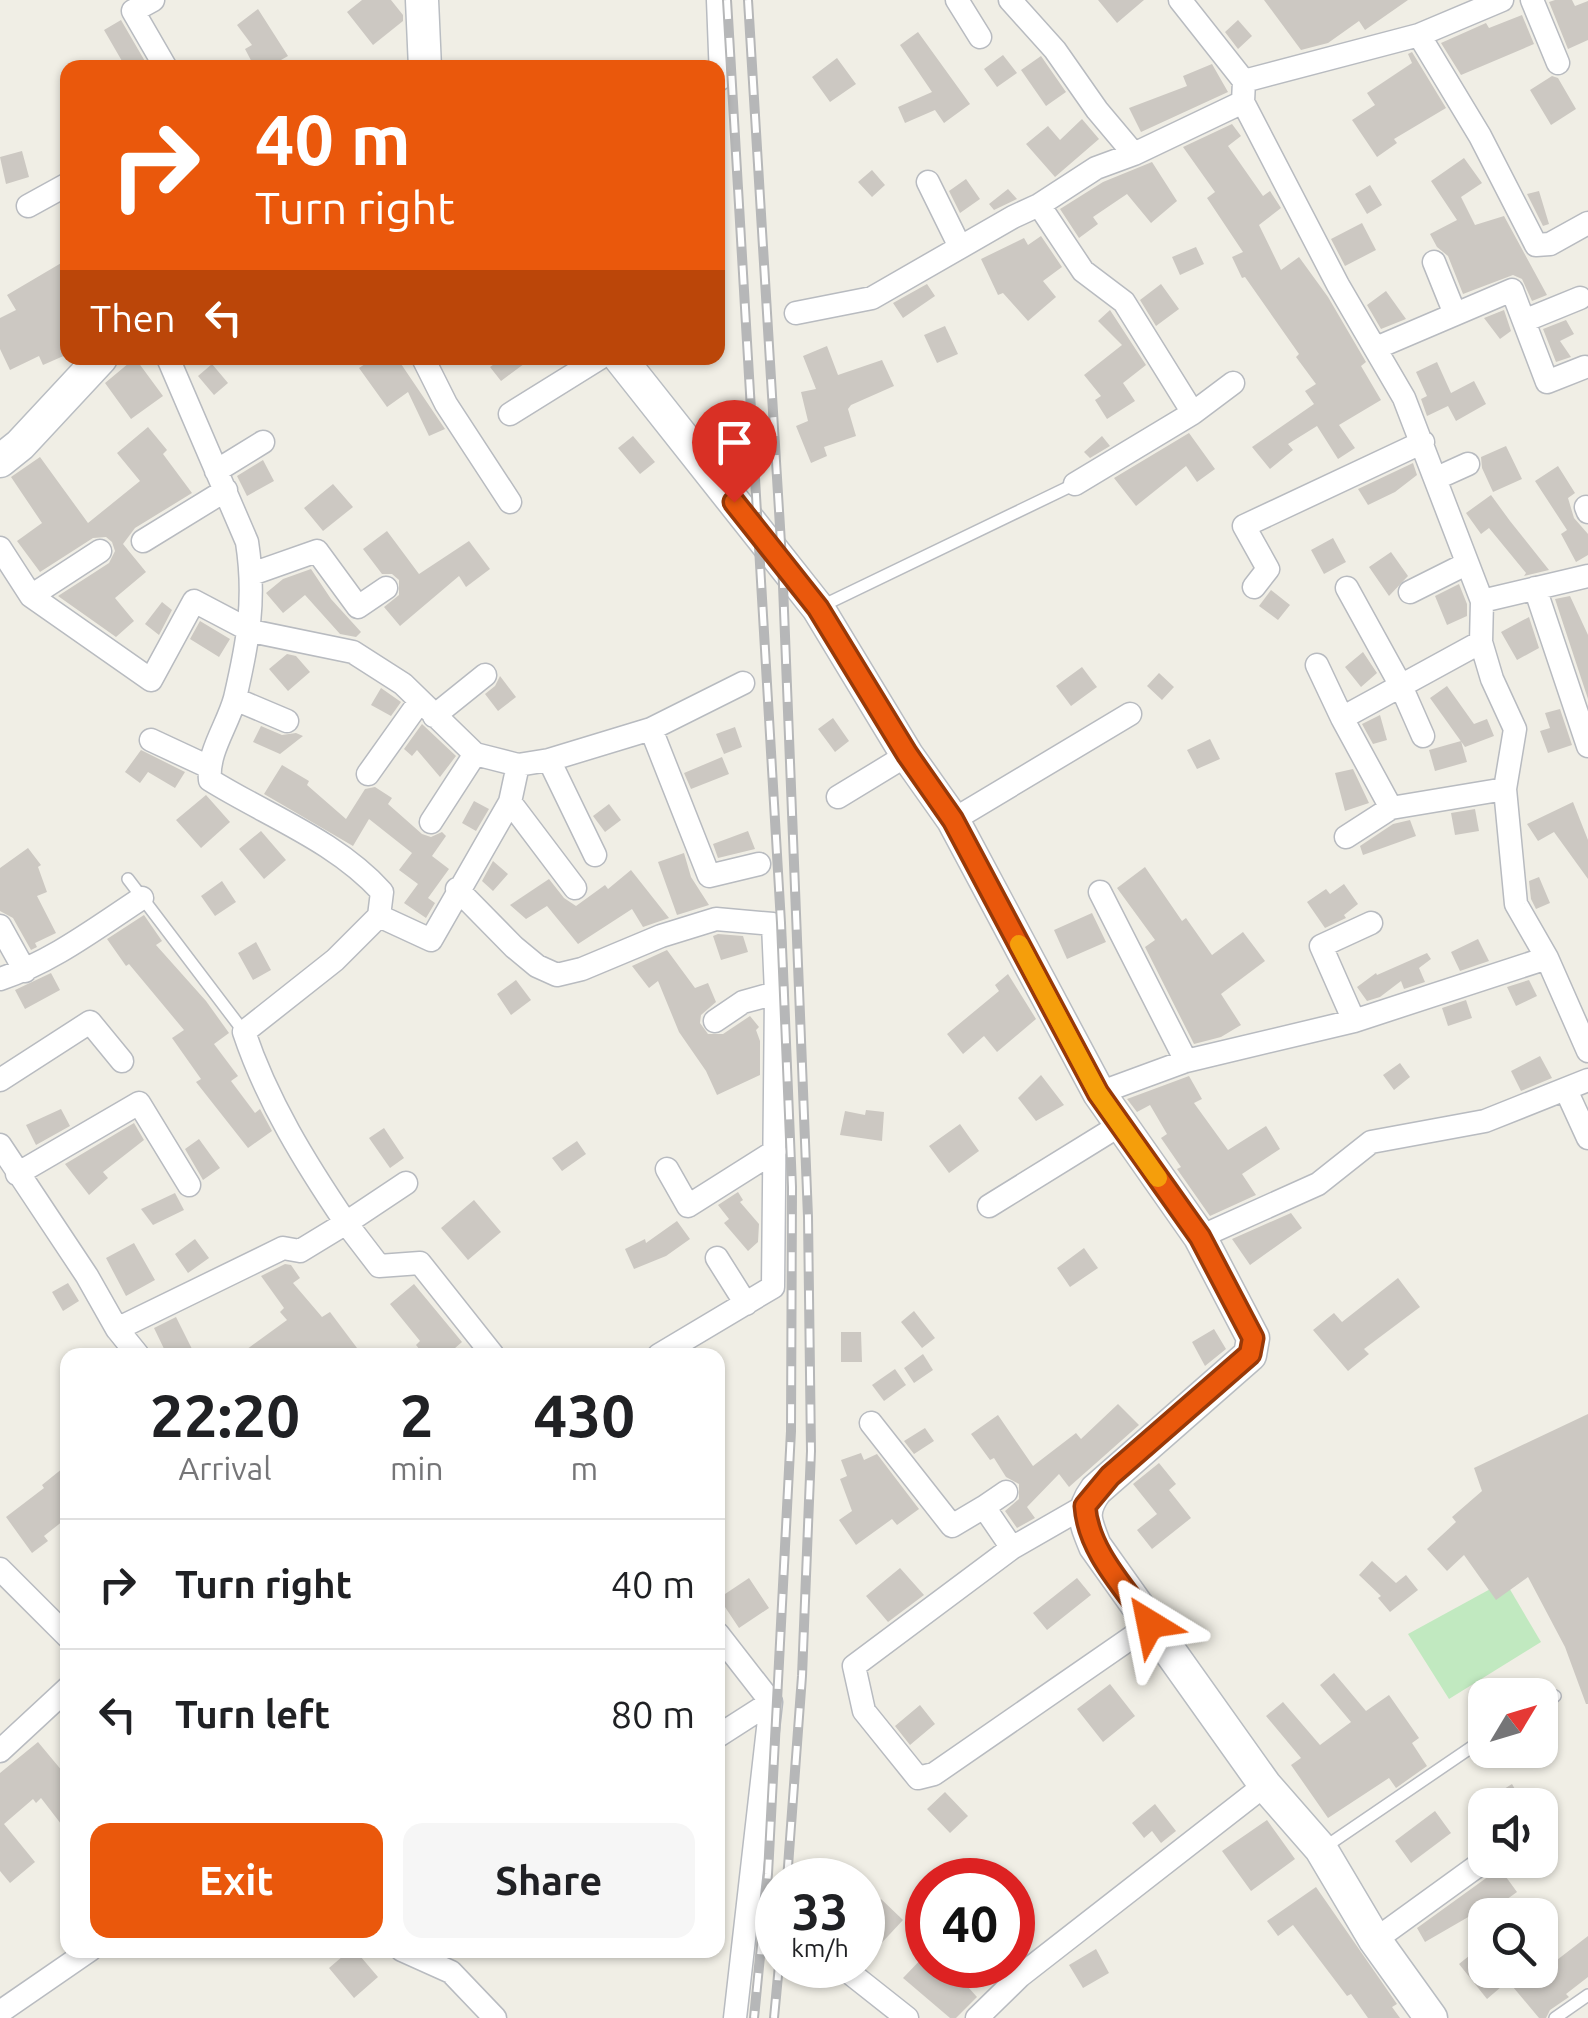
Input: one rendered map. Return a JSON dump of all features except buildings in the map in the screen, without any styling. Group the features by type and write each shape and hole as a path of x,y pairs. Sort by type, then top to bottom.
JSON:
{"street":[{"path":"153,0 133,11 161,60"},
{"path":"422,0 425,60"},
{"path":"718,0 720,60"},
{"path":"957,0 980,37"},
{"path":"1180,0 1243,92 1338,285 1404,398 1437,478 1482,601 1482,642 1492,679 1515,730 1505,789 1516,904 1546,958 1588,1052"},
{"path":"796,313 872,298 1039,205 1096,168 1134,154 1243,92 1419,35 1502,0"},
{"path":"1532,0 1558,63"},
{"path":"1021,4 1134,154"},
{"path":"1419,35 1480,136 1536,245 1550,244 1588,223"},
{"path":"928,182 960,247"},
{"path":"28,206 60,188"},
{"path":"1039,205 1083,270 1124,302 1192,413"},
{"path":"1434,262 1454,314"},
{"path":"1376,348 1512,290 1548,382 1584,367"},
{"path":"1526,320 1580,298"},
{"path":"0,462 94,365"},
{"path":"171,365 247,542 252,574 251,631 234,699 209,767 210,780 364,872 382,892 379,916 335,960 244,1032 265,1086 312,1174 379,1266 420,1263 487,1348"},
{"path":"426,365 446,404 510,502"},
{"path":"510,414 589,365"},
{"path":"626,365 818,608 907,754 953,820 1098,1093 1200,1237 1253,1338 1250,1354 1110,1476 1085,1506 1012,1548 854,1666 864,1711 918,1778 934,1774 1150,1624"},
{"path":"1075,484 1233,384"},
{"path":"143,541 221,481 263,442"},
{"path":"1254,587 1268,568 1244,526 1423,442"},
{"path":"1437,478 1468,464"},
{"path":"0,548 30,596 151,680 194,601 251,631 353,652 403,684 475,754 518,766 651,730 743,683"},
{"path":"30,596 100,551"},
{"path":"252,574 317,551 358,607 386,588"},
{"path":"1410,592 1466,564"},
{"path":"1482,601 1535,588 1585,584"},
{"path":"1347,588 1401,686 1423,736"},
{"path":"1535,588 1588,746"},
{"path":"1342,718 1482,642"},
{"path":"1317,665 1391,808"},
{"path":"368,774 427,708 485,675"},
{"path":"234,699 286,720"},
{"path":"953,820 1130,714"},
{"path":"651,730 709,876 758,864"},
{"path":"151,740 209,767"},
{"path":"431,822 475,754"},
{"path":"838,797 907,754"},
{"path":"549,760 595,855"},
{"path":"379,916 431,940 510,802 518,766"},
{"path":"1346,837 1391,808 1505,789"},
{"path":"510,802 575,888"},
{"path":"0,980 62,951 135,888"},
{"path":"457,889 536,966 557,975 716,919 773,924 774,1288 670,1348"},
{"path":"1100,892 1186,1061"},
{"path":"1354,1021 1320,946 1371,923"},
{"path":"0,926 24,971"},
{"path":"1098,1093 1186,1061 1354,1021 1546,958"},
{"path":"716,1022 743,1002 776,992"},
{"path":"0,1080 90,1022 122,1062"},
{"path":"1200,1237 1318,1184 1371,1142 1484,1121 1588,1080"},
{"path":"1566,1090 1588,1138"},
{"path":"17,1174 140,1103 188,1185"},
{"path":"989,1206 1120,1125"},
{"path":"0,1145 132,1348"},
{"path":"667,1170 688,1206 775,1150"},
{"path":"117,1329 283,1248 300,1251 406,1183"},
{"path":"716,1258 746,1304"},
{"path":"871,1422 952,1526 1006,1492"},
{"path":"1085,1506 1086,1525 1095,1546 1264,1785 1321,1849 1375,1940 1431,2018"},
{"path":"984,1507 1012,1548"},
{"path":"0,1569 60,1628"},
{"path":"725,1643 771,1702 734,2018"},
{"path":"0,1751 60,1695"},
{"path":"725,1732 771,1702"},
{"path":"977,2018 1020,1976 1264,1785"},
{"path":"1375,1940 1468,1873"},
{"path":"0,2012 78,1958"},
{"path":"420,1958 451,1972 495,2018"},
{"path":"869,1988 907,2018"}],"lane":[{"path":"818,608 1075,484"},
{"path":"135,888 244,1032"},
{"path":"1321,1849 1468,1750"},
{"path":"1555,2018 1588,1994"}],"green space":[{"path":"1505,1581 1541,1642 1483,1678 1468,1678 1468,1687 1449,1699 1408,1634"}],"railway":[{"path":"727,0 781,923 792,1187 791,1431 768,1874 754,2018"},
{"path":"748,0 782,560 808,1217 811,1451 802,1676 789,1858"},
{"path":"774,2018 777,1988"}],"slow traffic":[{"path":"1019,944 1098,1093 1158,1178"}],"route":[{"path":"734,502 818,608 907,754 932,786 1098,1093 1200,1237 1253,1338 1250,1354 1110,1476 1085,1506 1086,1525 1095,1546 1150,1624"}]}
